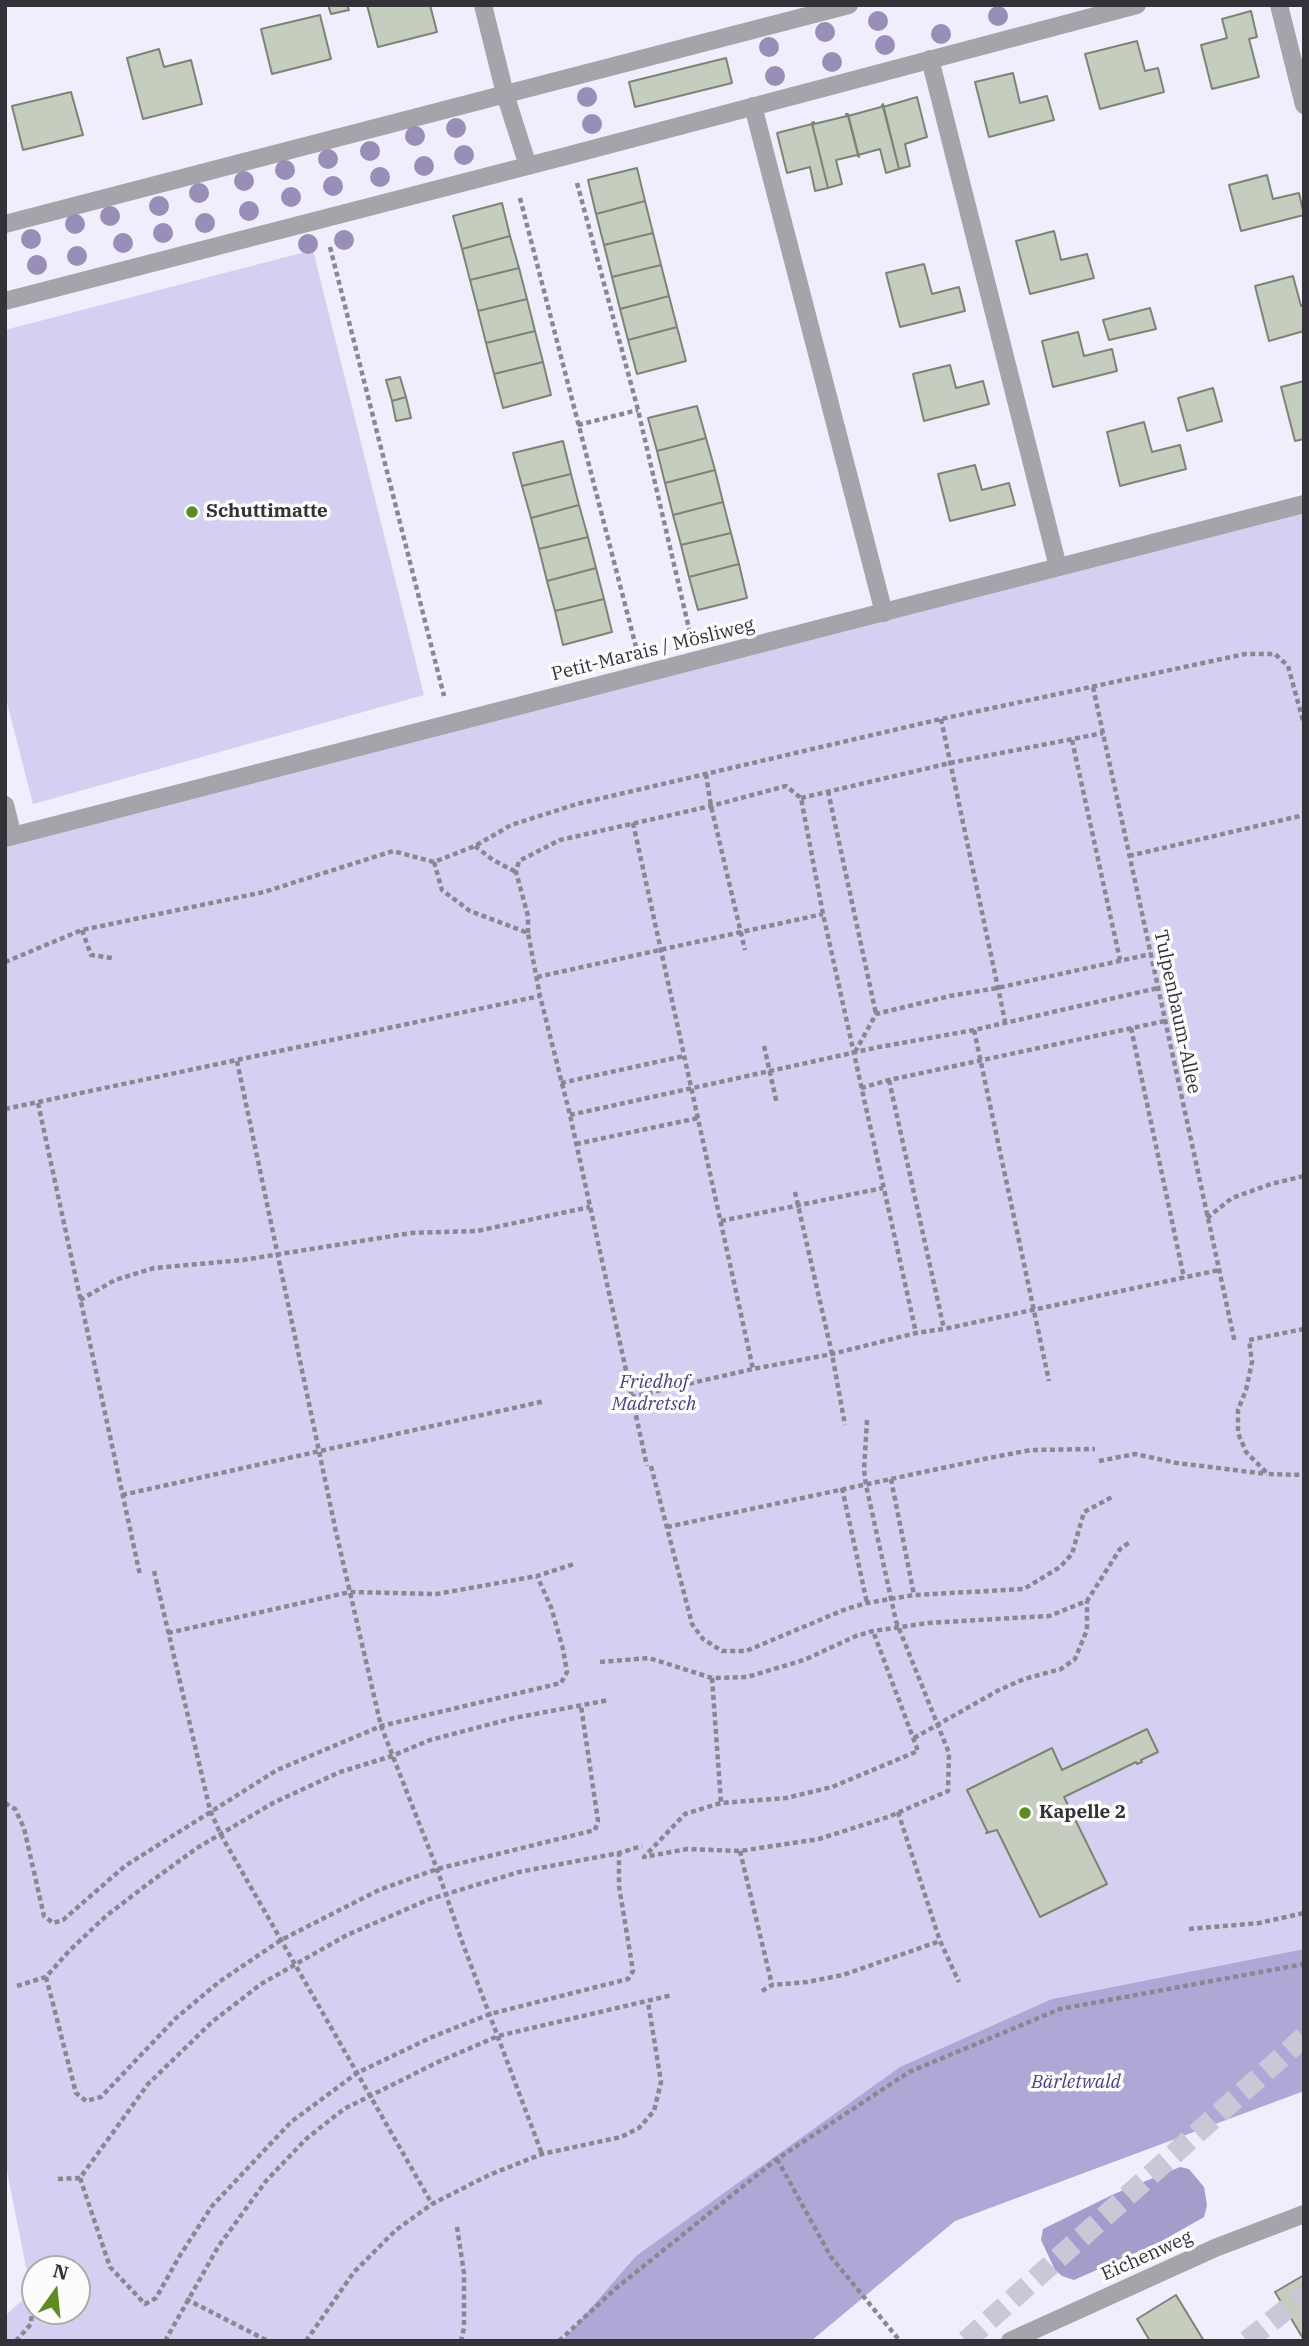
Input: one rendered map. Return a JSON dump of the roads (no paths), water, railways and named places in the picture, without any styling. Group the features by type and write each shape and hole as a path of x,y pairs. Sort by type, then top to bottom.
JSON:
{"street":[{"path":"483,5 521,168"},
{"path":"5,223 849,5"},
{"path":"5,301 1138,5"},
{"path":"1279,5 1304,105"},
{"path":"930,59 1058,567"},
{"path":"753,106 884,612"},
{"name":"Petit-Marais / Mösliweg","path":"5,805 9,837 1304,504"},
{"name":"Eichenweg","path":"1010,2341 1215,2248 1304,2214"}],"tunnel":[{"path":"966,2341 1304,2037"},
{"path":"1247,2341 1304,2295"}],"place":[{"name":"Schuttimatte","path":"192,512"},
{"name":"Kapelle 2","path":"1025,1813"}],"park label":[{"name":"Friedhof Madretsch","path":"654,1394"},
{"name":"Bärletwald","path":"1076,2083"}]}
